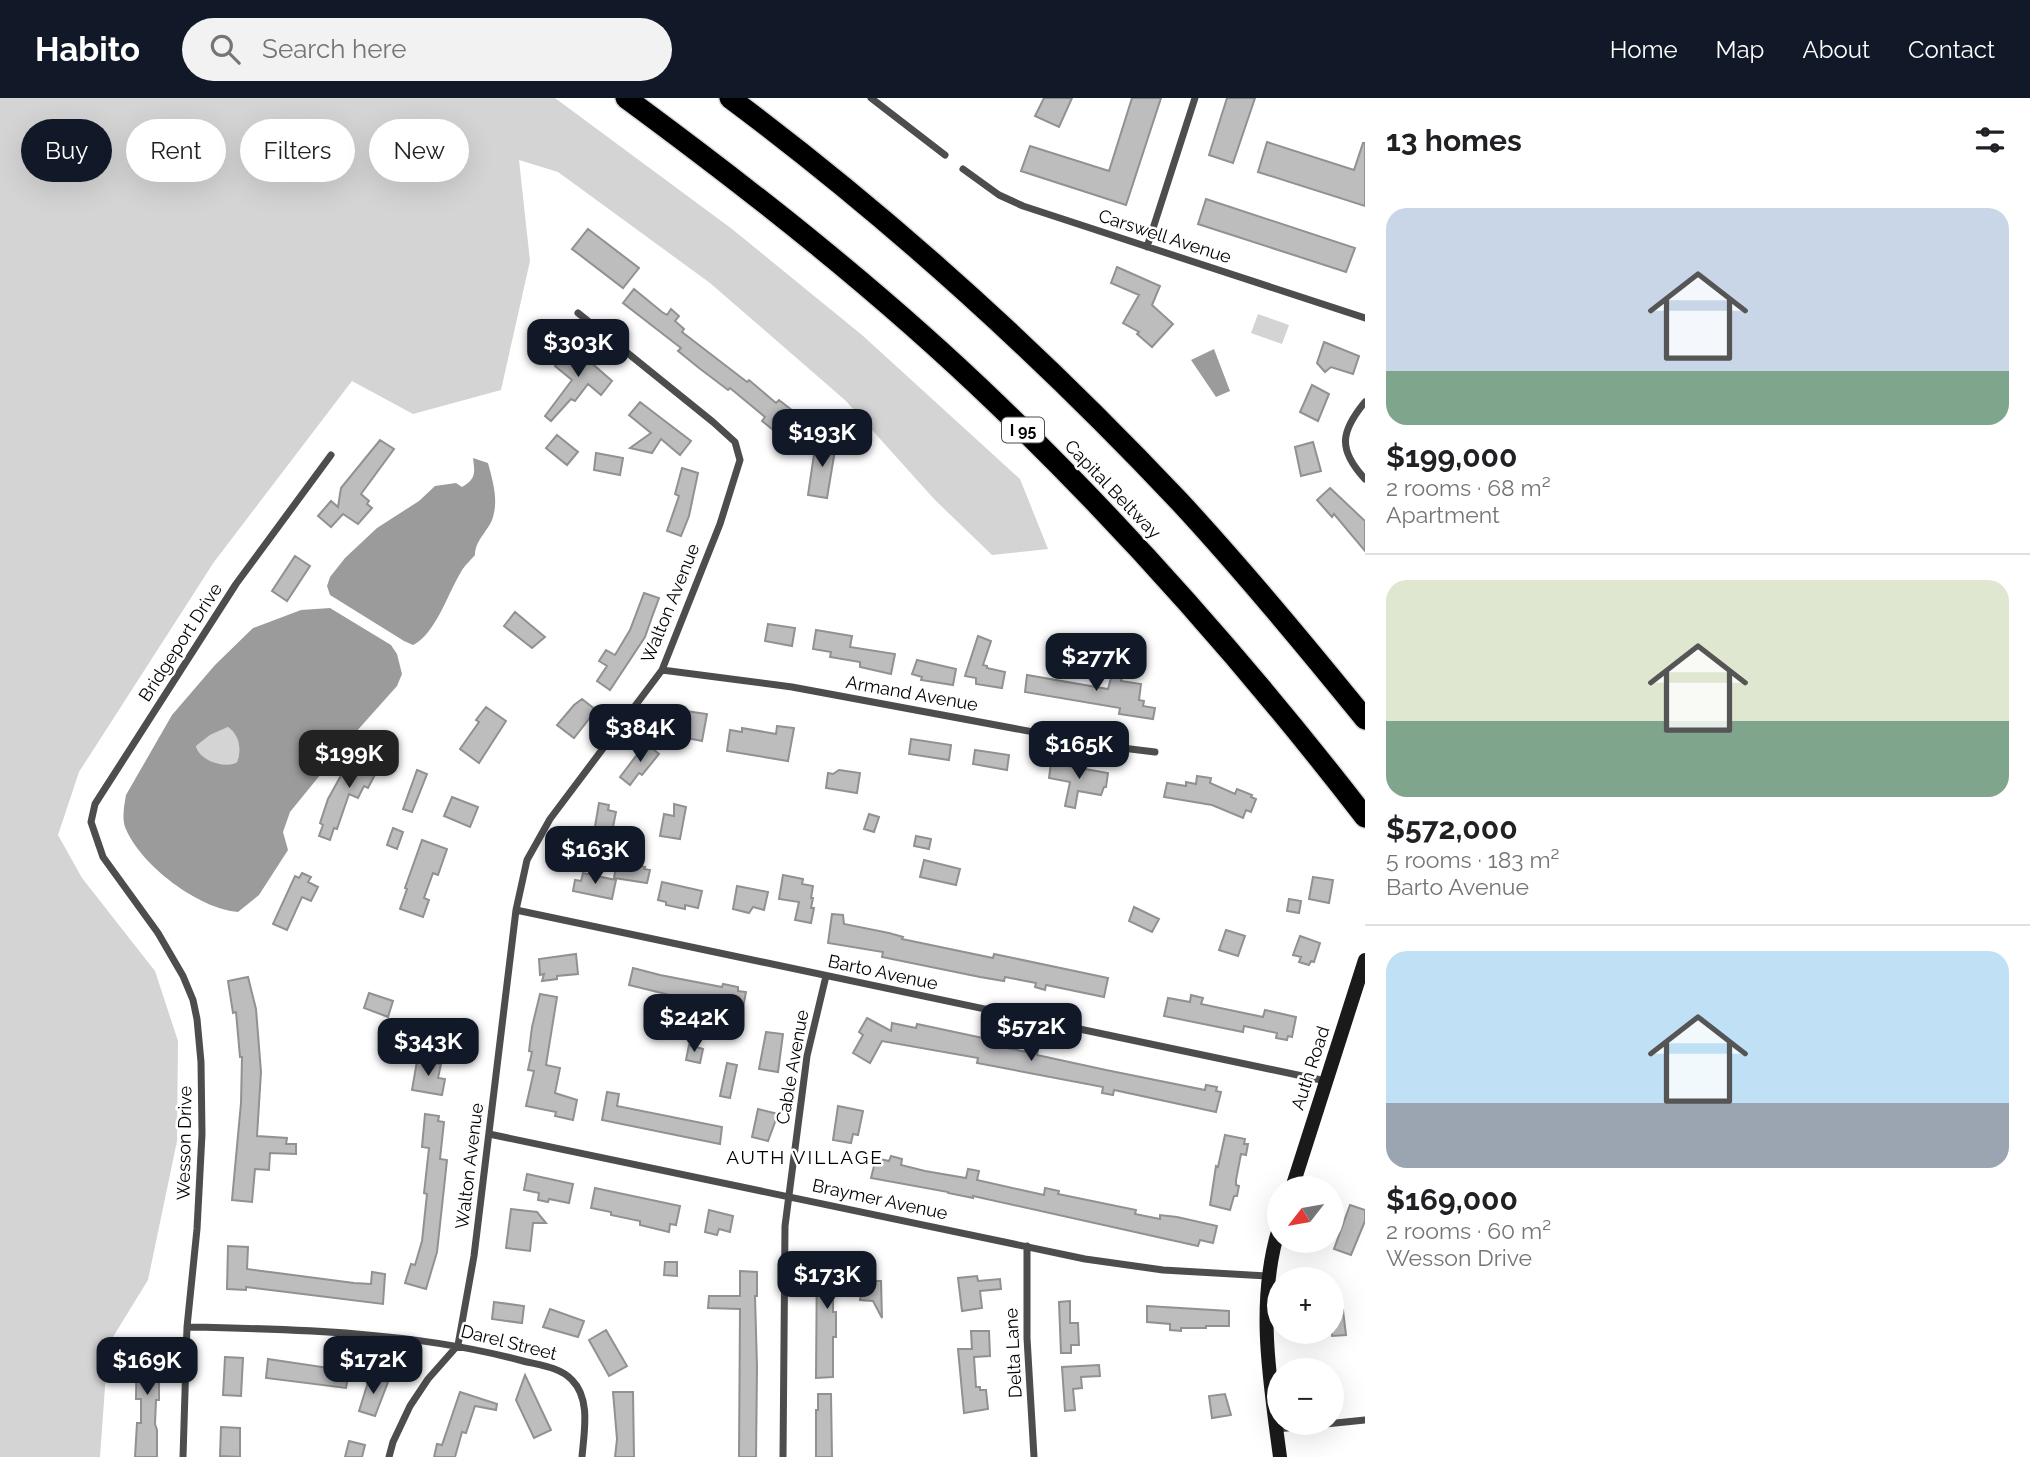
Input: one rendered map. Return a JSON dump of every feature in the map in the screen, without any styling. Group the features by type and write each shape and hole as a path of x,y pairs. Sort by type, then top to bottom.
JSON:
{"highway":[{"name":"Capital Beltway","path":"626,98 779,214 920,333 996,403 1126,534 1198,612 1365,817"},
{"path":"730,98 892,228 1037,359 1198,522 1365,719"}],"main road":[{"name":"Auth Road","path":"1296,1176 1365,960"},
{"path":"1267,1302 1267,1344"},
{"path":"1277,1435 1279,1457"}],"street":[{"path":"871,98 944,155"},
{"path":"1147,247 1195,98"},
{"name":"Carswell Avenue","path":"963,169 1006,199 1365,318"},
{"name":"Walton Avenue","path":"458,1345 474,1256 516,910 527,860 550,819 662,670 720,524 740,460 735,442 713,422 578,313"},
{"path":"1365,401 1353,416 1345,433 1345,444 1365,479"},
{"name":"Bridgeport Drive","path":"103,857 91,822 95,804 236,584 331,455"},
{"name":"Armand Avenue","path":"662,670 792,687 1114,747 1155,752"},
{"name":"Wesson Drive","path":"103,857 158,933 177,965 193,1000 197,1019 201,1062 202,1134 197,1228 187,1327 183,1457"},
{"name":"Barto Avenue","path":"516,910 1326,1081"},
{"name":"Cable Avenue","path":"783,1457 785,1226 807,1056 826,976"},
{"name":"Braymer Avenue","path":"489,1133 1126,1266 1267,1276"},
{"name":"Delta Lane","path":"1027,1246 1027,1338 1034,1457"},
{"name":"Darel Street","path":"187,1327 286,1331 458,1345 561,1371 571,1379 583,1398 582,1457"},
{"path":"389,1457 410,1406 428,1379 458,1345"},
{"path":"1344,1422 1365,1420"}],"shaded area":[{"path":"0,98 555,98 732,229 862,335 1020,479 1048,549 992,555 934,499 846,401 710,283 558,172 519,160 530,261 501,390 413,414 352,381 214,562 79,772 58,835 82,878 155,971 178,1041 177,1141 148,1280 108,1345 100,1457 0,1457"},
{"path":"1258,314 1289,325 1282,344 1251,333"},
{"path":"1214,349 1230,391 1216,397 1191,360"},
{"path":"473,458 488,463 495,499 492,520 479,541 475,555 462,570 434,623 421,640 413,645 404,641 330,595 327,586 330,577 345,558 377,528 419,501 435,486 456,483 462,487 467,484 474,475"},
{"path":"330,608 391,645 397,654 402,674 397,686 290,812 283,832 288,850 259,895 238,912 223,909 206,903 172,883 144,856 125,827 123,816 126,795 172,715 215,665 253,628 301,610","holes":["228,727 235,734 238,743 237,762 226,765 207,760 196,746 210,735"]},
{"path":"228,727 235,734 238,743 237,762 226,765 207,760 196,746 210,735"}],"building":[{"path":"1044,98 1072,98 1059,127 1035,116"},
{"path":"1132,98 1161,98 1126,205 1021,171 1030,146 1109,171"},
{"path":"1227,98 1255,98 1233,163 1209,155"},
{"path":"1267,142 1354,170 1365,143 1365,206 1258,172"},
{"path":"1206,199 1355,248 1346,272 1198,224"},
{"path":"588,229 639,268 623,288 572,249"},
{"path":"1117,267 1160,286 1152,305 1173,324 1152,347 1137,334 1139,332 1123,323 1139,295 1111,283"},
{"path":"634,289 667,315 671,309 679,316 675,321 684,329 682,332 776,403 779,400 793,411 776,432 762,421 765,417 730,388 728,390 699,368 678,351 681,348 623,303"},
{"path":"1324,342 1359,356 1353,374 1331,367 1325,372 1317,363"},
{"path":"572,346 612,381 601,395 588,384 575,401 571,399 551,421 545,416 572,380 555,366"},
{"path":"1312,385 1329,394 1318,421 1300,412"},
{"path":"640,402 691,441 680,455 661,439 652,453 630,448 651,433 629,415"},
{"path":"557,435 578,452 567,465 546,448"},
{"path":"380,440 394,449 361,494 372,508 358,524 343,514 331,527 318,516 331,501 338,507 341,488"},
{"path":"816,441 836,444 827,498 808,495"},
{"path":"1313,442 1321,471 1301,476 1295,447"},
{"path":"596,453 623,458 620,475 594,470"},
{"path":"682,468 698,473 689,516 681,536 667,531 679,496 675,494"},
{"path":"1330,488 1365,521 1365,551 1334,514 1332,517 1317,500"},
{"path":"295,556 310,566 287,601 272,591"},
{"path":"644,593 659,598 645,637 610,690 597,681 607,666 599,661 606,650 615,655 630,630"},
{"path":"515,612 545,637 532,648 504,626"},
{"path":"768,624 795,628 792,646 765,641"},
{"path":"816,630 852,636 850,647 895,654 891,674 860,667 860,662 830,657 831,652 813,649"},
{"path":"978,636 991,641 983,665 1005,672 1002,688 976,684 976,678 965,676"},
{"path":"917,660 956,669 953,685 921,680 922,677 912,674"},
{"path":"1115,663 1125,665 1121,681 1141,684 1139,700 1144,701 1143,706 1155,708 1153,719 1119,714 1120,708 1025,692 1027,675 1108,689"},
{"path":"582,699 596,710 574,738 557,725"},
{"path":"486,707 506,721 479,763 460,749"},
{"path":"686,711 707,714 702,741 687,738 689,727 684,726"},
{"path":"777,726 794,728 788,761 727,751 730,730 742,732 742,728 776,734"},
{"path":"911,739 951,745 949,760 909,754"},
{"path":"646,743 659,754 630,785 620,777"},
{"path":"364,747 381,756 376,765 379,767 368,788 364,786 358,798 349,794 337,829 334,828 330,840 319,836 323,825 320,823 328,799 348,763 354,766"},
{"path":"975,750 1009,755 1007,770 973,764"},
{"path":"1051,763 1108,773 1106,787 1101,795 1078,791 1075,808 1065,806 1070,782 1049,778"},
{"path":"417,770 427,774 412,812 403,809"},
{"path":"839,770 860,773 857,793 826,788 828,773 833,774"},
{"path":"1197,776 1211,778 1210,783 1235,794 1237,789 1252,795 1251,797 1256,799 1251,812 1246,810 1243,818 1212,805 1164,797 1167,783 1186,786 1186,782 1196,784"},
{"path":"452,797 478,807 470,827 444,816"},
{"path":"599,803 609,805 608,810 616,812 609,847 592,844"},
{"path":"674,804 686,807 680,839 660,836 664,814 674,816"},
{"path":"869,814 879,817 874,832 864,829"},
{"path":"393,828 403,832 397,849 387,845"},
{"path":"916,836 931,839 929,849 914,846"},
{"path":"422,840 447,849 438,875 433,873 424,898 429,900 423,917 400,909"},
{"path":"924,860 960,869 956,885 920,877"},
{"path":"617,861 650,870 647,883 614,878"},
{"path":"302,873 311,877 308,882 318,887 311,901 302,897 287,930 273,924 295,876 299,878"},
{"path":"583,873 616,880 612,899 573,891 575,880 581,881"},
{"path":"783,875 803,879 802,884 813,886 811,908 814,908 811,923 795,920 799,902 779,899"},
{"path":"1313,877 1333,880 1329,903 1309,899"},
{"path":"662,882 702,891 698,908 685,905 685,909 666,905 666,902 658,900"},
{"path":"737,886 768,892 764,910 753,907 749,913 733,909"},
{"path":"1289,899 1301,901 1299,913 1287,911"},
{"path":"1134,907 1159,919 1152,932 1129,921"},
{"path":"832,914 843,915 844,924 889,933 903,937 902,939 993,958 994,954 1108,978 1104,997 1046,985 1045,990 1035,987 1036,983 1005,977 1004,981 980,977 882,957 883,952 828,943"},
{"path":"1226,930 1245,936 1238,956 1219,950"},
{"path":"1300,936 1320,943 1314,962 1311,961 1309,965 1299,962 1301,957 1293,955"},
{"path":"576,954 578,974 542,981 544,974 540,975 539,959"},
{"path":"633,968 722,987 723,984 738,987 738,991 746,992 741,1018 714,1013 715,1003 629,985"},
{"path":"248,977 256,1009 261,1072 257,1136 287,1138 286,1144 296,1144 296,1154 270,1153 269,1170 255,1169 252,1202 232,1200 241,1103 242,1057 236,1012 233,1013 228,981"},
{"path":"369,993 393,1001 388,1017 364,1008"},
{"path":"540,994 557,997 546,1065 560,1068 555,1093 577,1100 573,1120 555,1116 556,1112 526,1106 534,1071 528,1070 532,1052 529,1051 532,1027"},
{"path":"1191,995 1203,998 1201,1004 1263,1017 1265,1010 1296,1017 1292,1037 1288,1036 1287,1040 1276,1038 1277,1033 1244,1026 1243,1032 1164,1016 1168,998 1190,1002"},
{"path":"867,1018 891,1031 892,1023 916,1028 917,1024 997,1041 996,1046 1027,1052 1028,1048 1038,1050 1037,1055 1205,1090 1206,1085 1217,1087 1216,1091 1221,1092 1216,1112 1114,1090 1113,1095 1102,1093 1103,1087 977,1063 978,1058 882,1041 870,1063 853,1053 863,1035 859,1032"},
{"path":"766,1032 783,1034 778,1072 759,1069"},
{"path":"689,1045 703,1049 700,1063 686,1060"},
{"path":"417,1061 441,1064 438,1078 445,1079 442,1095 412,1090"},
{"path":"727,1063 737,1065 730,1098 720,1096"},
{"path":"607,1092 619,1094 617,1106 722,1127 720,1144 602,1120"},
{"path":"838,1106 863,1111 858,1135 853,1134 851,1143 833,1140"},
{"path":"758,1109 778,1114 768,1141 752,1137"},
{"path":"425,1114 439,1116 438,1121 444,1122 440,1159 447,1160 437,1252 426,1289 405,1283 411,1264 415,1265 422,1241 429,1148 422,1147"},
{"path":"1225,1135 1245,1139 1244,1144 1248,1144 1246,1155 1241,1154 1236,1180 1236,1185 1239,1186 1230,1210 1210,1205 1216,1166 1218,1167"},
{"path":"891,1156 902,1159 901,1165 925,1171 966,1178 968,1169 979,1171 977,1180 1044,1195 1045,1188 1059,1191 1058,1194 1136,1210 1135,1214 1160,1219 1160,1215 1177,1217 1217,1226 1213,1243 1200,1240 1198,1246 973,1196 871,1178 876,1158 889,1161"},
{"path":"527,1174 573,1184 569,1203 538,1200 539,1193 524,1190"},
{"path":"595,1188 680,1206 676,1225 670,1224 669,1232 591,1208"},
{"path":"1350,1205 1365,1210 1365,1221 1351,1255 1344,1253 1344,1222"},
{"path":"511,1209 537,1212 546,1223 533,1223 530,1251 506,1248"},
{"path":"709,1210 733,1216 730,1232 719,1229 717,1235 705,1232"},
{"path":"228,1246 248,1247 247,1269 371,1284 372,1272 385,1274 383,1304 246,1287 246,1290 227,1289"},
{"path":"817,1254 833,1255 833,1264 854,1265 853,1280 833,1280 836,1337 833,1337 833,1377 816,1378"},
{"path":"665,1262 677,1262 677,1276 664,1275"},
{"path":"740,1271 757,1272 756,1457 739,1457 740,1309 708,1308 709,1296 740,1296"},
{"path":"977,1276 978,1281 1000,1279 1001,1289 980,1291 982,1308 962,1311 958,1278"},
{"path":"863,1281 881,1281 882,1318 873,1301 860,1300"},
{"path":"1070,1301 1070,1323 1078,1323 1079,1345 1071,1345 1071,1353 1061,1353 1059,1302"},
{"path":"494,1302 524,1306 522,1323 492,1319"},
{"path":"1147,1306 1229,1311 1229,1326 1170,1330 1170,1324 1147,1322"},
{"path":"550,1309 584,1321 578,1337 543,1327"},
{"path":"606,1330 627,1366 609,1376 589,1340"},
{"path":"971,1331 989,1331 990,1356 974,1357 976,1387 986,1390 988,1409 964,1413 958,1349 972,1349"},
{"path":"137,1340 159,1341 159,1400 156,1400 155,1424 157,1457 135,1457 137,1423 141,1423 141,1399 136,1399"},
{"path":"225,1357 243,1358 241,1396 223,1395"},
{"path":"268,1359 349,1371 346,1388 266,1378"},
{"path":"1099,1365 1100,1376 1081,1377 1082,1388 1073,1389 1075,1410 1065,1411 1062,1367"},
{"path":"525,1375 551,1430 534,1438 516,1400"},
{"path":"370,1376 388,1382 375,1416 359,1411"},
{"path":"460,1392 497,1404 496,1410 475,1406 466,1433 462,1432 455,1457 434,1457 437,1444 442,1445"},
{"path":"613,1392 633,1392 634,1457 615,1457 617,1439"},
{"path":"818,1394 831,1394 832,1457 816,1457"},
{"path":"1225,1394 1231,1415 1212,1418 1209,1396"},
{"path":"221,1427 240,1428 240,1457 220,1456"},
{"path":"349,1441 365,1445 362,1457 345,1457"}],"district":[{"name":"AUTH VILLAGE","path":"805,1157"}]}
